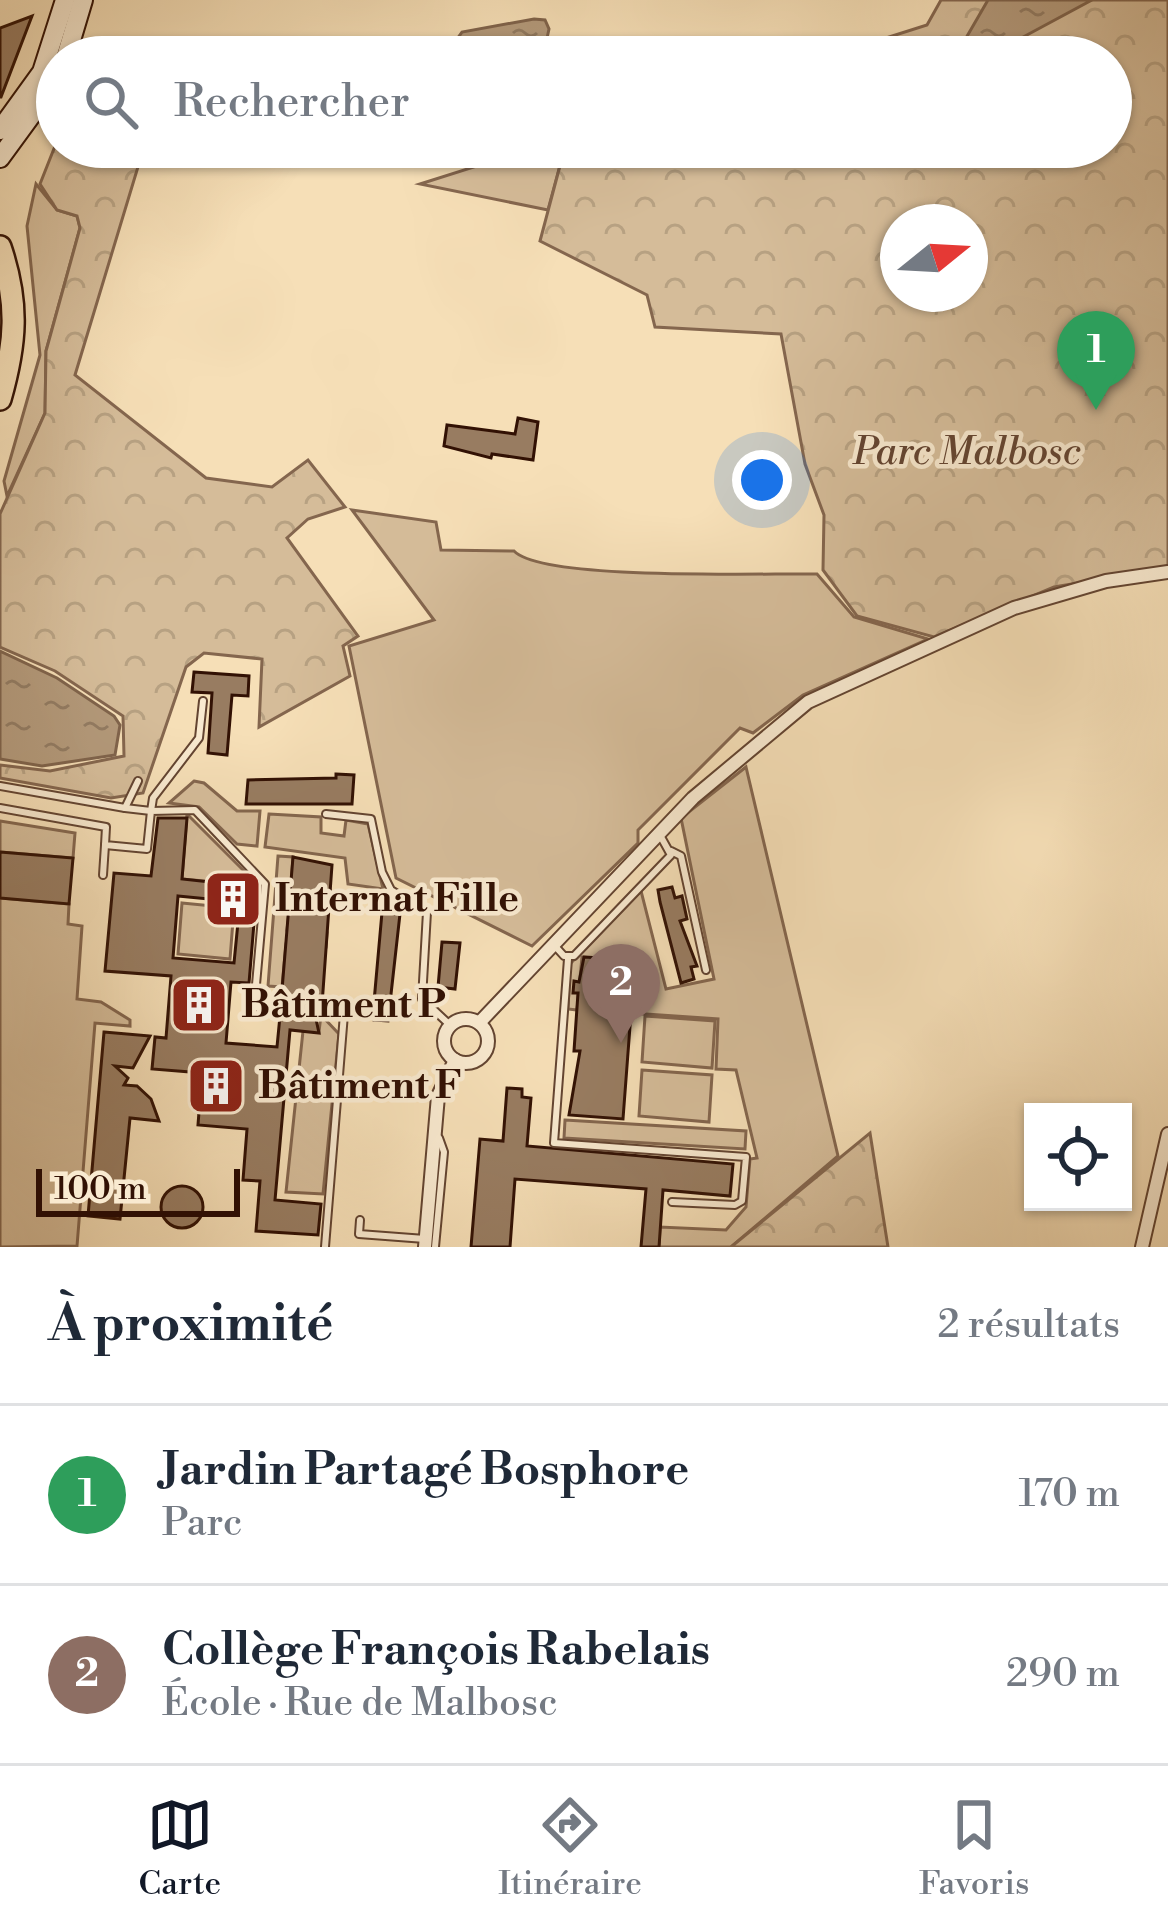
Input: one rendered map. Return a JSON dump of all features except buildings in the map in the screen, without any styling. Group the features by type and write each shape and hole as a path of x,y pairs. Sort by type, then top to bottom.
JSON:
{"main road":[{"path":"53,36 64,0"},
{"path":"72,36 83,0"},
{"path":"0,130 36,80"},
{"path":"0,158 36,109"},
{"path":"0,247 17,315 15,349 0,399"}],"street":[{"path":"479,1023 659,835 808,702 1014,608 1106,580 1168,572"},
{"path":"464,1019 479,1023 489,1042 483,1056 469,1063 455,1060 444,1041 451,1025 464,1019"},
{"path":"429,1244 438,1096 455,1060"},
{"path":"1142,1247 1168,1134"}],"lane":[{"path":"105,845 147,849 153,798 199,738 202,701"},
{"path":"125,808 138,781"},
{"path":"0,786 125,808 195,810 265,884 254,1007 280,1009"},
{"path":"103,875 110,806"},
{"path":"0,808 106,827"},
{"path":"326,814 371,819 382,872 391,890 427,912 422,999 451,1025"},
{"path":"659,835 681,856 706,970"},
{"path":"671,851 568,958 554,1143 746,1157 742,1201 734,1205 672,1202"},
{"path":"554,945 568,958"},
{"path":"321,1012 344,1014 326,1247"},
{"path":"360,1220 359,1234 429,1244"}],"green space":[{"name":"Parc Malbosc","path":"941,0 1168,0 1168,568 1054,587 934,637 857,616 823,570 824,515 805,464 781,334 655,327 647,295 540,241 559,168 1132,168 1132,36 892,36 927,25"},
{"path":"46,168 138,168 75,375 206,478 272,487 308,460 345,507 308,519 287,538 358,636 343,646 350,676 259,727 262,659 204,653 186,667 143,793 111,798 0,778 0,765 50,771 124,756 123,716 55,671 0,647 0,514 45,413 46,351 80,228 77,216 57,210 40,184"},
{"path":"471,168 559,168 548,210 420,184"},
{"path":"36,184 57,210 77,216 80,228 46,351 45,413 7,496 4,481 40,355 27,226"},
{"path":"352,510 436,522 441,550 514,551 533,561 609,571 817,574 854,617 928,639 803,695 753,733 740,728 638,830 638,843 532,946 396,878 349,646 434,620"},
{"path":"746,767 838,1156 731,1247 659,1247 660,1227 726,1230 746,1207 750,1159 757,1158 736,1070 716,1069 718,1019 631,1013 634,961 582,957 577,1010 568,1009 570,964 641,891 666,989 714,979 681,818"},
{"path":"194,781 204,783 237,811 260,811 257,846 237,844 199,807 169,803"},
{"path":"187,814 259,886 182,879"},
{"path":"269,814 321,817 321,833 344,836 346,820 368,824 383,889 348,884 345,858 265,847"},
{"path":"0,821 75,833 73,858 0,852"},
{"path":"278,856 293,857 291,886 330,890 329,904 290,901 287,930 327,933 326,947 286,944 282,987 268,986"},
{"path":"0,898 69,904 68,924 82,926 77,999 101,1002 130,1020 130,1026 95,1023 77,1246 0,1247"},
{"path":"182,903 234,908 230,959 178,954"},
{"path":"321,1015 339,1034 323,1194 286,1192 303,1031 319,1032"},
{"path":"645,1016 715,1021 712,1068 642,1062"},
{"path":"642,1070 712,1075 709,1122 639,1116"},
{"path":"565,1120 746,1131 745,1149 564,1138"},
{"path":"870,1133 888,1247 731,1247"}],"water":[{"path":"988,0 1092,0 1025,36 967,36"},
{"path":"534,19 545,20 549,29 548,36 459,36"},
{"path":"0,651 57,678 114,716 120,725 115,755 42,766 0,759"}],"place":[{"name":"Jardin Partagé Bosphore","path":"1096,410"},
{"name":"Internat Fille","path":"233,899"},
{"name":"Bâtiment P","path":"199,1005"},
{"name":"Collège François Rabelais","path":"621,1043"},
{"name":"Bâtiment F","path":"216,1086"}]}
